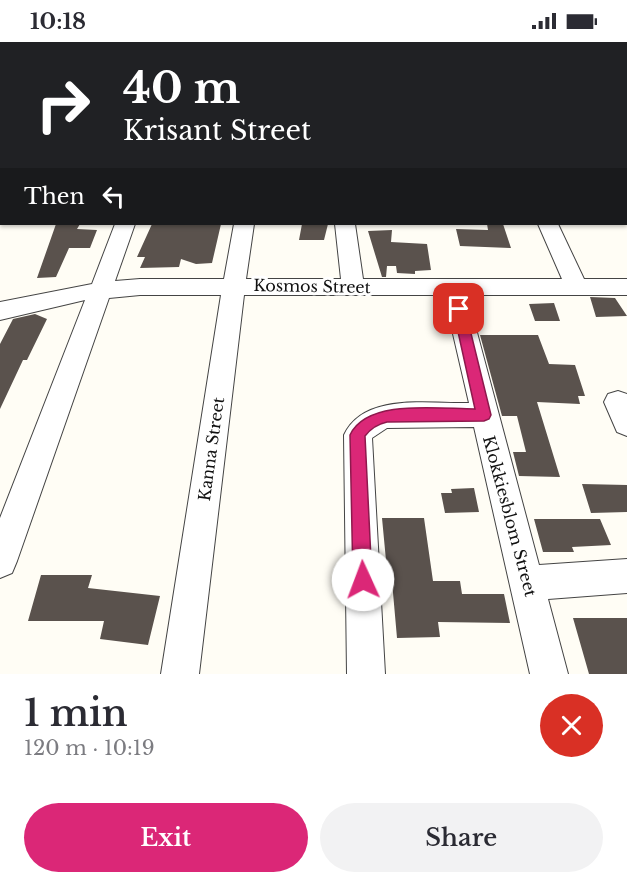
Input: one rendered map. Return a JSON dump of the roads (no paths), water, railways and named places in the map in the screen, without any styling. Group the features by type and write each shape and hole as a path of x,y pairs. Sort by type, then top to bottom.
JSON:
{"street":[{"path":"0,561 125,225"},
{"name":"Kanna Street","path":"180,674 244,225"},
{"path":"345,225 353,287"},
{"path":"548,225 576,286"},
{"name":"Kosmos Street","path":"0,310 99,290 140,287 234,285 454,288 627,287"},
{"name":"Klokkiesblom Street","path":"454,288 549,674"},
{"path":"366,674 358,435 363,427 374,419 387,416 484,415"},
{"path":"528,583 627,576"}]}
